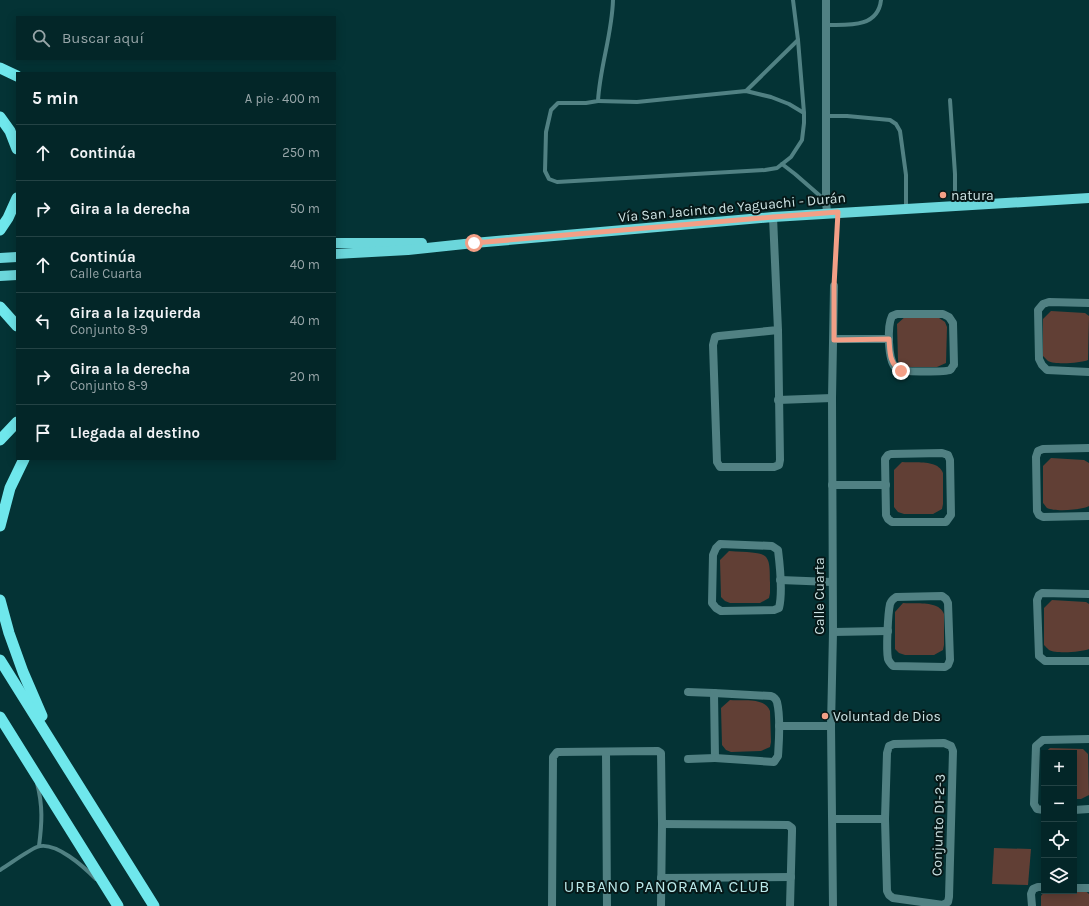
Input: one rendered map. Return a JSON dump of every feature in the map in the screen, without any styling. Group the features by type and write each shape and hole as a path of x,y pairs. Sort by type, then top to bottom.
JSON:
{"highway":[{"path":"0,68 16,76"},
{"path":"0,118 10,132 16,147"},
{"path":"0,230 8,218 16,200"},
{"path":"0,307 16,325"},
{"path":"0,440 16,423"},
{"path":"0,526 10,488 24,460"},
{"path":"0,600 23,672 56,750"},
{"path":"0,660 154,906"},
{"path":"0,717 118,906"}],"main road":[{"name":"Vía San Jacinto de Yaguachi - Durán","path":"336,254 408,250 838,212 1089,198"},
{"name":"Vía San Jacinto de Yaguachi - Durán","path":"336,243 474,243"},
{"path":"0,258 16,257"},
{"path":"0,276 16,275"}],"street":[{"path":"826,0 826,201 828,213"},
{"path":"773,217 778,330 780,460 779,465 774,467 723,468 716,462 713,345 715,337 778,330"},
{"name":"Calle Cuarta","path":"833,906 831,726 833,632 832,398 834,286"},
{"path":"1089,303 1049,302 1043,304 1038,310 1039,359 1042,365 1047,370 1089,372"},
{"path":"897,314 943,314 953,323 954,365 950,370 942,371 901,371 891,360 889,339 890,320 892,316 897,314"},
{"path":"834,340 889,339"},
{"path":"778,400 832,398"},
{"path":"1089,448 1043,449 1038,451 1036,457 1037,511 1040,515 1043,517 1089,516"},
{"path":"942,453 948,455 950,460 951,515 949,519 946,522 892,522 886,515 886,485 885,459 888,455 942,453"},
{"path":"832,486 886,485"},
{"path":"720,544 772,546 778,550 780,580 781,603 779,608 774,610 720,611 712,603 713,554 720,544"},
{"path":"780,580 832,582"},
{"path":"1089,594 1042,594 1039,595 1037,600 1039,656 1045,661 1089,661"},
{"path":"942,596 948,603 950,660 948,665 945,667 894,666 890,664 888,659 888,631 890,604 896,597 942,596"},
{"path":"833,632 888,631"},
{"path":"688,692 770,696 777,702 779,726 778,756 774,762 715,758 688,758"},
{"path":"714,693 715,758"},
{"path":"779,726 831,726"},
{"path":"1041,809 1037,808 1034,804 1036,746 1043,740 1089,739"},
{"name":"Conjunto D1-2-3","path":"944,743 950,746 953,751 948,902 943,905 892,898 889,895 887,891 886,819 887,753 889,746 894,744 944,743"},
{"path":"552,906 553,757 557,752 658,751 661,753 661,905"},
{"path":"606,752 608,906"},
{"path":"1077,810 1089,810"},
{"path":"833,819 886,819"},
{"path":"662,824 788,825 792,828 790,906"},
{"path":"662,878 791,877"},
{"path":"1032,906 1031,894 1033,889 1041,887"},
{"path":"1077,888 1089,888"}],"lane":[{"path":"598,101 601,74 612,20 613,0"},
{"path":"793,0 798,40 804,113 804,123 802,140 791,158 778,168 557,182 549,179 545,171 546,132 551,110 558,103 586,103 598,101 637,102 746,91 771,97 789,104 804,113"},
{"path":"826,25 863,23 874,17 880,7 881,0"},
{"path":"746,91 798,40"},
{"path":"950,100 955,174 955,206"},
{"path":"826,116 848,116 890,120 896,124 900,131 906,175 906,208"},
{"path":"782,164 826,201"},
{"path":"33,771 41,799 41,828 39,846"},
{"path":"0,870 39,846 53,848 76,860 109,890"}],"path":[{"path":"834,286 838,212"}],"shaded area":[{"path":"1051,311 1085,313 1089,316 1088,360 1074,363 1056,363 1048,361 1043,356 1043,319"},
{"path":"906,316 939,318 945,322 947,327 946,363 937,367 902,366 898,361 897,324"},
{"path":"1051,458 1084,460 1089,463 1089,506 1081,509 1068,510 1051,509 1046,507 1043,503 1043,466"},
{"path":"902,462 926,463 940,469 943,473 942,509 933,514 904,514 898,512 894,507 894,470"},
{"path":"729,551 761,554 766,557 770,568 769,598 760,603 730,603 721,597 720,560"},
{"path":"1052,600 1086,602 1089,604 1089,649 1075,652 1057,652 1049,650 1044,645 1044,608"},
{"path":"903,603 932,605 941,610 944,614 943,650 934,655 905,655 899,653 895,649 895,612"},
{"path":"730,700 759,702 767,707 770,711 770,747 761,751 731,752 726,750 722,745 721,708"},
{"path":"1050,748 1083,749 1088,754 1089,795 1081,799 1077,799 1077,750 1048,750"},
{"path":"994,848 1031,849 1028,885 992,884"},
{"path":"1083,889 1089,894 1089,906 1041,906 1041,896 1043,894 1077,894 1077,890"}],"place":[{"name":"natura","path":"943,195"},
{"name":"Voluntad de Dios","path":"825,716"}],"district":[{"name":"URBANO PANORAMA CLUB","path":"667,886"}],"route":[{"path":"474,243 838,212 834,286 834,340 889,339 891,360 901,371"}]}
